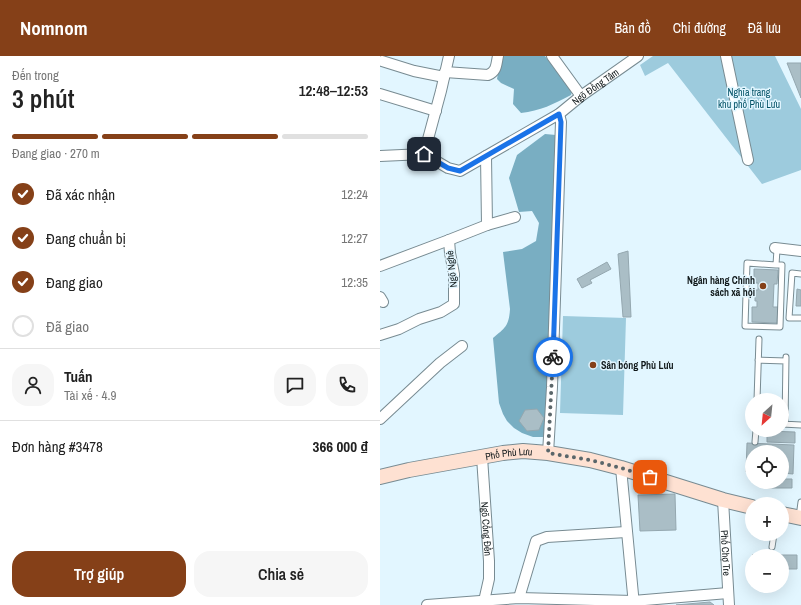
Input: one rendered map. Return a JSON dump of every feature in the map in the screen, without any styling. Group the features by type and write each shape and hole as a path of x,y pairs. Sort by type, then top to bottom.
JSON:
{"main road":[{"name":"Phố Phù Lưu","path":"381,476 503,453 523,451 548,453 590,460 621,468 723,500 745,505"},
{"path":"789,516 800,518"}],"street":[{"path":"380,156 424,154 449,56"},
{"path":"382,61 414,70 445,74 488,75 493,73 495,70 498,56"},
{"path":"552,56 581,96"},
{"name":"Ngõ Đồng Tâm","path":"424,154 448,168 460,171 559,114 581,96 638,56"},
{"path":"726,56 748,160"},
{"path":"380,94 436,111"},
{"path":"548,453 552,387 561,130 559,114"},
{"path":"486,156 487,225"},
{"name":"Ngõ Nghè","path":"380,334 399,329 419,319 441,312 454,304 454,274 448,240 487,225 515,217"},
{"path":"380,266 448,240"},
{"path":"776,249 801,251"},
{"path":"380,419 440,363 462,346"},
{"name":"Ngõ Cổng Đền","path":"482,457 489,561 489,579 484,603"},
{"path":"621,468 633,603"},
{"name":"Phố Chợ Tre","path":"723,500 729,605"},
{"path":"519,598 536,541 547,538 626,532"},
{"path":"427,605 484,603 519,598 633,603 728,593"}],"lane":[{"path":"776,249 776,265"},
{"path":"747,263 776,265 782,265 780,327 745,326 747,263"},
{"path":"801,274 792,273 789,318 801,318"},
{"path":"757,393 759,338"},
{"path":"758,360 786,359 785,393"},
{"path":"789,424 801,425"},
{"path":"755,437 755,442"},
{"path":"800,518 801,502"},
{"path":"772,547 773,541"}],"green space":[{"name":"Nghĩa trang khu phố Phù Lưu","path":"653,56 775,56 801,109 801,170 762,184 668,63 645,76 640,65"},
{"name":"Sân bóng Phù Lưu","path":"563,316 626,318 623,415 560,413"}],"shaded area":[{"path":"501,56 545,56 572,92 571,95 547,107 521,113 513,104 514,89 501,83 497,79"},
{"path":"545,134 556,135 546,437 533,437 514,428 503,414 499,403 493,338 501,332 509,319 510,309 503,252 522,249 536,241 539,223 532,211 519,212 509,178 517,155"}],"building":[{"path":"787,63 801,63 801,98"},
{"path":"628,251 631,317 623,317 618,254"},
{"path":"607,262 611,269 590,280 592,283 582,288 577,279"},
{"path":"754,269 778,270 777,284 774,284 773,307 778,307 777,323 752,322 752,307 757,307 757,301 755,301 755,290 758,290 758,283 754,283"},
{"path":"797,289 801,290 801,306 796,306"},
{"path":"537,409 544,418 539,430 527,431 519,421 525,410"},
{"path":"789,432 795,432 795,443 767,442 767,437 789,437"},
{"path":"747,443 794,445 793,474 789,474 789,445 747,445"},
{"path":"789,479 792,479 792,488 789,488"},
{"path":"675,494 676,530 640,531 638,495"},
{"path":"789,555 797,555 797,569 789,569"},
{"path":"710,602 714,605 676,605"}],"way so far":[{"path":"553,357 548,453 590,460 650,477"}],"place":[{"name":"Ngân hàng Chính sách xã hội","path":"763,286"},
{"name":"Sân bóng Phù Lưu","path":"593,365"}],"route":[{"path":"424,154 448,168 460,171 559,114 561,122 553,357"}]}
